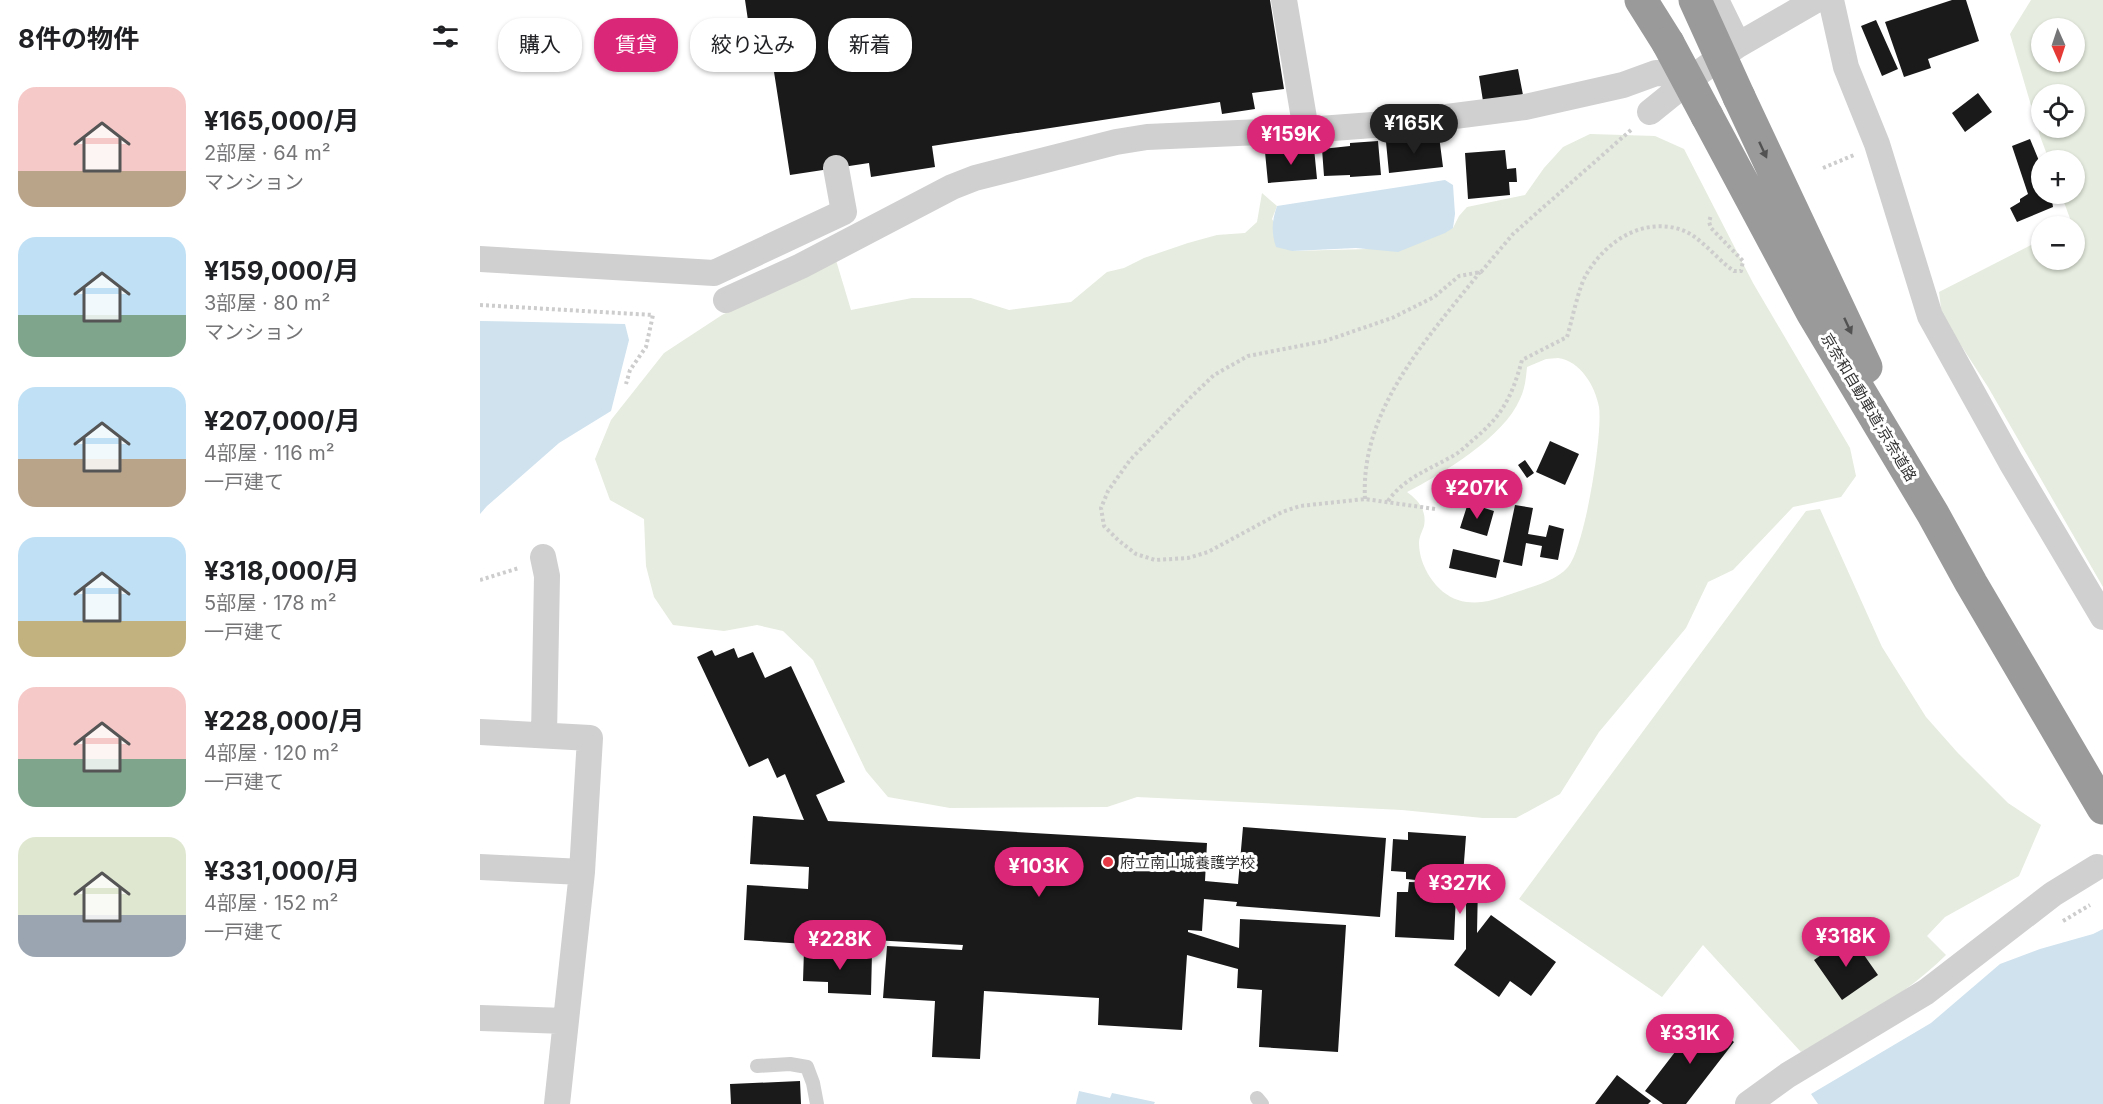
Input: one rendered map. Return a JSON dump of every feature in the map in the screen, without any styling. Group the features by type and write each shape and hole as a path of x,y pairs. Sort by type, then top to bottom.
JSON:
{"highway":[{"name":"京奈和自動車道;京奈道路","path":"1643,0 1812,312 1933,514 2103,808"},
{"path":"1695,0 1836,300 1933,514"}],"street":[{"path":"1284,0 1306,130"},
{"path":"1716,0 1738,45"},
{"path":"1650,112 1738,45 1816,0"},
{"path":"1830,0 1846,67 1876,144 1930,316 2103,617"},
{"path":"726,300 801,266 952,187 975,178 1116,142 1147,137 1400,123 1525,107 1623,85 1656,73 1697,74"},
{"path":"480,259 714,273 844,212 836,168"},
{"path":"543,557 547,576 544,735"},
{"path":"480,732 590,738 582,872 557,1104"},
{"path":"480,867 582,872"},
{"path":"1748,1104 1788,1075 1926,992 2053,894 2097,867"},
{"path":"480,1018 565,1021"}],"lane":[{"path":"757,1066 790,1064 807,1067 817,1104"}],"path":[{"path":"1365,499 1364,488 1369,453 1378,422 1397,382 1425,340 1514,234 1650,112"},
{"path":"1823,168 1876,144"},
{"path":"1388,501 1404,484 1454,455 1492,424 1511,396 1522,360 1567,337 1586,276 1610,245 1629,233 1654,226 1680,229 1700,242 1734,271 1741,271 1743,261 1711,228 1709,222 1711,215"},
{"path":"1435,509 1365,499 1300,506 1282,512 1208,552 1188,558 1155,560 1136,554 1104,526 1101,508 1108,491 1130,460 1214,375 1248,356 1325,341 1392,318 1434,297 1459,276 1481,272"},
{"path":"480,305 653,315 646,347 630,370 626,384"},
{"path":"480,580 524,567 543,557"}],"shaded area":[{"path":"2031,0 2103,0 2103,587 1988,387 1942,316 1939,292 2031,245 2031,270 2085,270 2085,216 2069,216 2065,204 2085,204 2085,150 2045,150 2041,138 2085,138 2085,84 2031,84 2031,105 2010,34"},
{"path":"1590,134 1655,136 1684,149 1753,283 1850,448 1856,476 1841,497 1793,507 1733,570 1708,582 1686,628 1599,732 1560,794 1516,818 1483,818 1402,810 1137,797 1107,807 950,808 888,797 866,771 813,660 783,631 757,625 724,631 673,625 654,597 646,566 644,519 610,500 595,459 611,420 664,353 722,315 835,257 851,310 912,298 971,298 1009,310 1071,302 1107,272 1124,268 1144,258 1188,243 1217,235 1245,233 1257,222 1262,193 1277,206 1272,219 1292,251 1369,249 1453,228 1467,207 1525,195 1544,168 1563,147","holes":["1546,359 1566,360 1580,369 1594,390 1600,421 1591,489 1581,537 1574,555 1563,572 1542,584 1485,602 1458,600 1443,591 1430,578 1422,561 1419,543 1425,520 1423,510 1415,498 1407,492 1454,465 1501,427 1522,395 1527,367"]},
{"path":"1820,509 1882,647 1926,717 2008,803 2041,825 2019,876 1945,917 1927,936 1946,955 1895,997 1801,1052 1703,945 1662,997 1519,899 1806,511"}],"water":[{"path":"1445,180 1453,185 1455,214 1453,228 1398,252 1356,248 1292,251 1276,247 1273,226 1277,206"},
{"path":"480,321 625,324 629,340 611,411 559,443 480,514"},
{"path":"2103,929 2103,1104 1818,1104 1811,1094 1931,1023 2000,964"},
{"path":"1079,1091 1110,1098 1112,1093 1155,1102 1154,1104 1076,1104"}],"building":[{"path":"745,0 1270,0 1284,89 1252,93 1255,109 1222,114 1220,102 932,146 935,167 871,177 869,163 790,175 774,72 816,72 816,18 748,18"},
{"path":"1952,0 1966,0 1979,41 1928,59 1931,68 1904,77 1885,22"},
{"path":"1876,20 1898,69 1882,76 1861,26"},
{"path":"1518,69 1523,95 1483,101 1479,76"},
{"path":"1978,93 1992,112 1965,132 1952,113"},
{"path":"1439,136 1443,167 1389,173 1386,142"},
{"path":"2030,139 2035,150 2031,150 2031,204 2053,204 2053,207 2017,222 2010,208 2028,194 2012,146"},
{"path":"1378,141 1381,175 1324,176 1322,149 1350,146 1350,143"},
{"path":"1314,148 1317,179 1268,183 1265,152"},
{"path":"1505,150 1507,169 1516,168 1517,182 1509,182 1510,195 1468,199 1465,153"},
{"path":"1550,441 1579,454 1565,485 1536,472"},
{"path":"1525,460 1534,473 1527,478 1518,465"},
{"path":"1468,469 1513,486 1506,505 1461,487"},
{"path":"1468,503 1494,511 1487,536 1460,528"},
{"path":"1515,505 1533,508 1528,534 1546,537 1549,525 1564,529 1558,560 1540,557 1542,546 1526,543 1522,566 1503,562"},
{"path":"1453,549 1500,560 1496,578 1449,568"},
{"path":"734,648 738,658 753,652 765,678 791,666 845,782 816,795 828,821 1207,843 1205,881 1238,884 1243,827 1386,838 1380,917 1236,906 1237,902 1204,899 1202,931 1188,930 1188,932 1239,948 1240,919 1346,925 1338,1052 1259,1047 1262,990 1237,988 1238,969 1187,955 1182,1030 1098,1025 1099,998 984,991 980,1059 932,1057 935,1001 883,998 887,946 962,950 963,945 854,939 854,947 744,940 747,885 808,889 809,867 750,864 753,816 804,820 785,774 777,778 768,758 749,767 697,657 712,650 715,656"},
{"path":"1408,832 1466,836 1463,875 1452,874 1451,883 1478,884 1477,933 1491,915 1556,962 1531,996 1510,981 1499,997 1454,965 1466,949 1466,894 1433,893 1456,895 1454,940 1395,937 1397,892 1408,892 1409,882 1444,883 1406,879 1406,872 1391,871 1393,839 1408,840"},
{"path":"1850,935 1878,975 1842,1000 1814,960"},
{"path":"804,950 872,953 871,995 828,993 828,982 803,981"},
{"path":"1702,1017 1734,1042 1686,1104 1663,1104 1645,1091"},
{"path":"1617,1075 1651,1101 1648,1104 1595,1104"},
{"path":"800,1081 801,1104 731,1104 730,1084"}],"place":[{"name":"府立南山城養護学校","path":"1108,862"}]}
